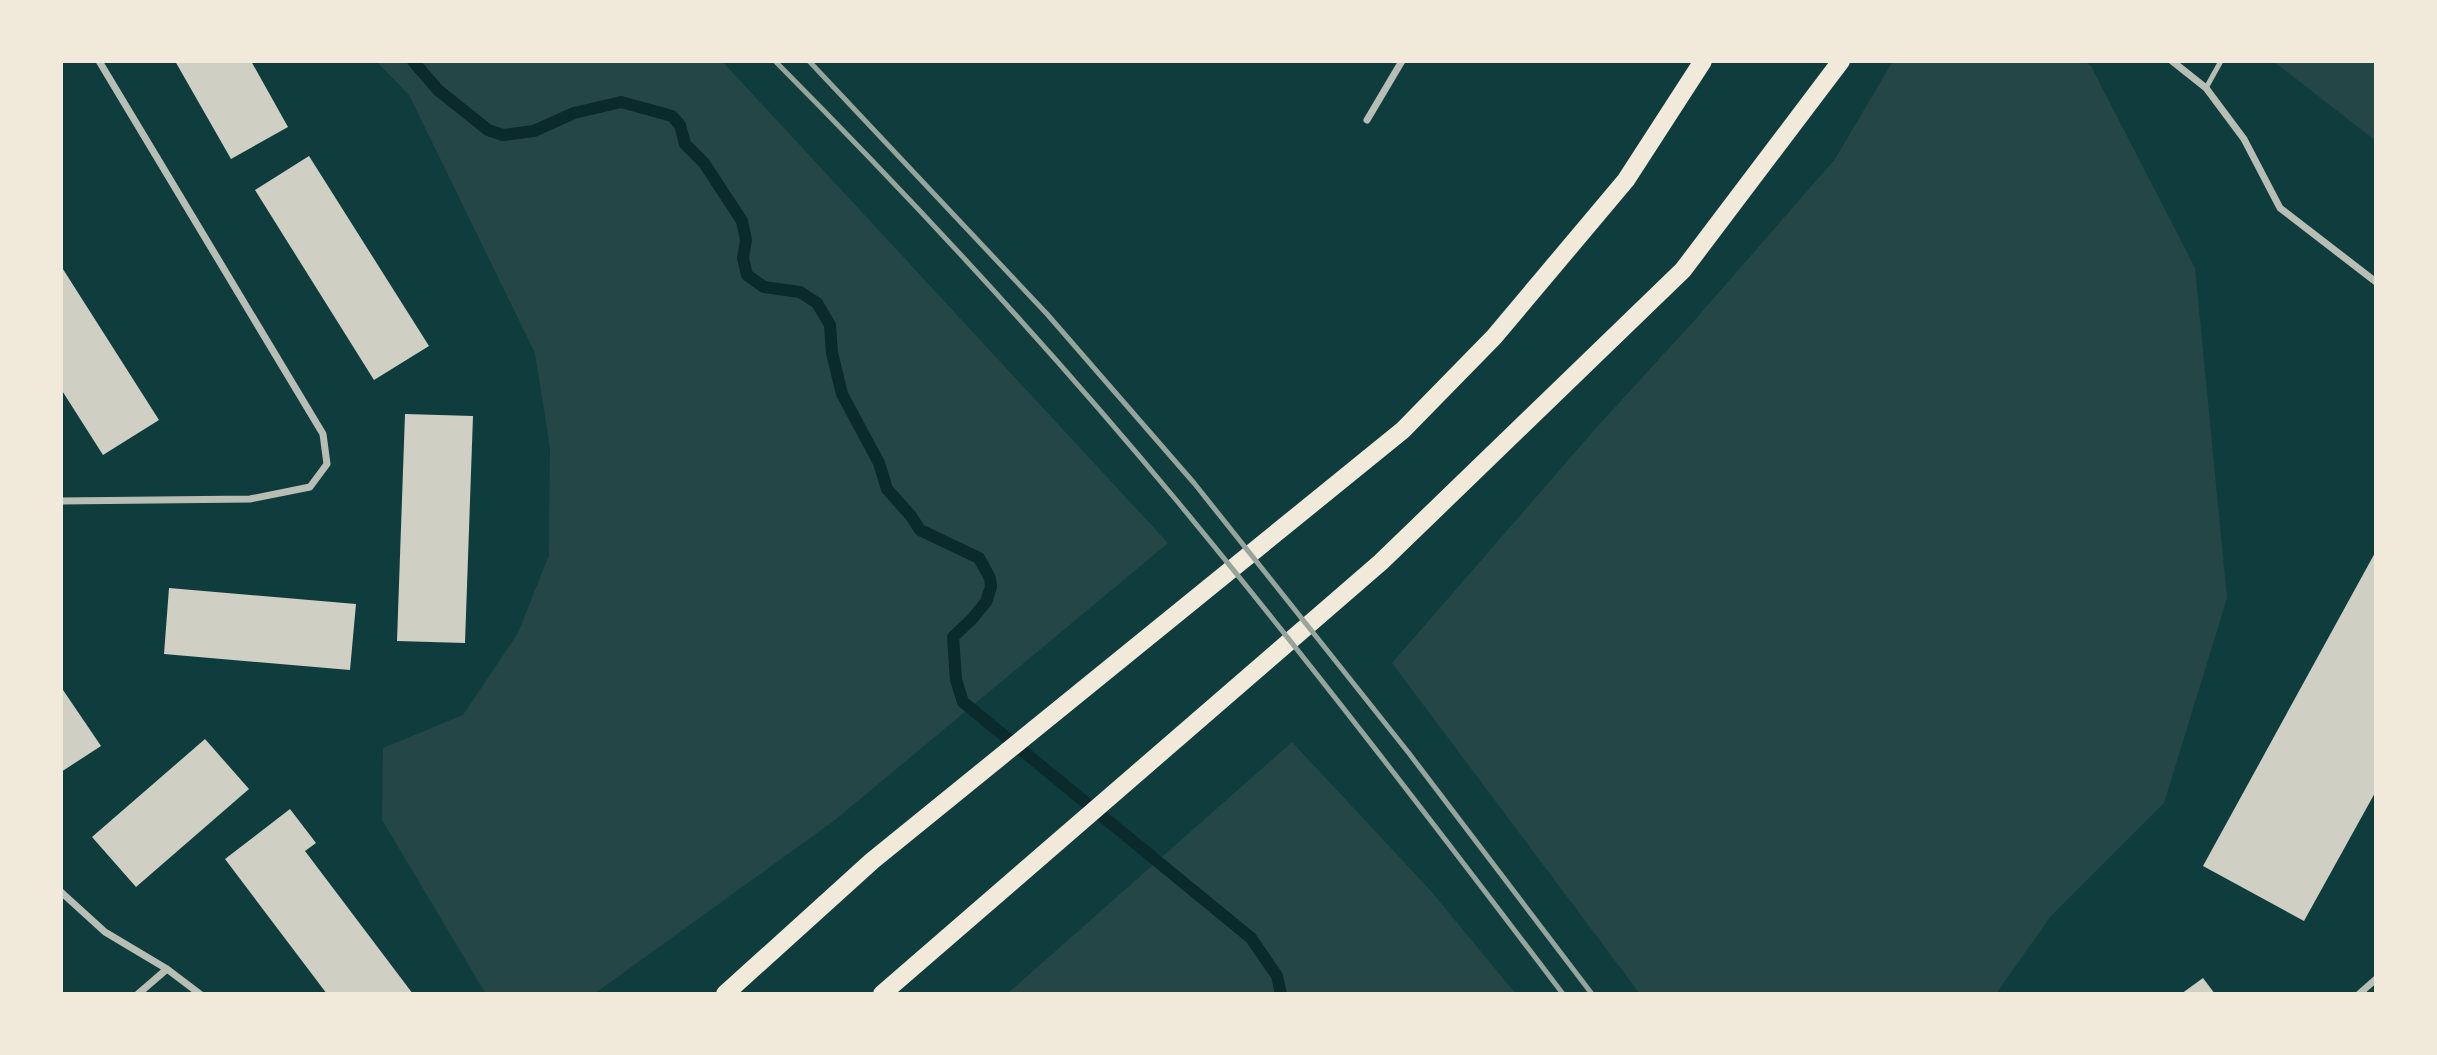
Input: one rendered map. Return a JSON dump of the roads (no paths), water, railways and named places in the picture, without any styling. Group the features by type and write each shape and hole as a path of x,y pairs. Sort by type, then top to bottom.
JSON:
{"main road":[{"path":"725,994 872,860 1404,430 1493,337 1626,180 1703,61"},
{"path":"882,994 1381,562 1683,270 1841,61"}],"street":[{"path":"61,501 250,499 310,487 327,464 323,434 99,61"},
{"path":"1367,120 1402,61"},
{"path":"2172,61 2206,88 2244,139 2280,208 2376,282"},
{"path":"61,892 105,932 167,969 200,994"},
{"path":"138,994 167,969"},
{"path":"2359,994 2376,979"}],"lane":[{"path":"2206,88 2221,61"}],"waterway":[{"path":"413,61 438,90 488,130 503,135 534,131 574,113 621,102 672,116 680,125 685,144 704,163 742,221 746,240 743,258 747,275 764,287 800,292 817,303 830,325 832,353 842,394 879,463 887,489 920,530 979,558 990,578 991,587 986,602 953,637 956,680 963,702 1251,938 1277,976 1281,994"}],"railway":[{"path":"775,61 981,276 1129,444 1324,684 1563,994"},
{"path":"809,61 1047,314 1194,483 1408,752 1592,994"}]}
